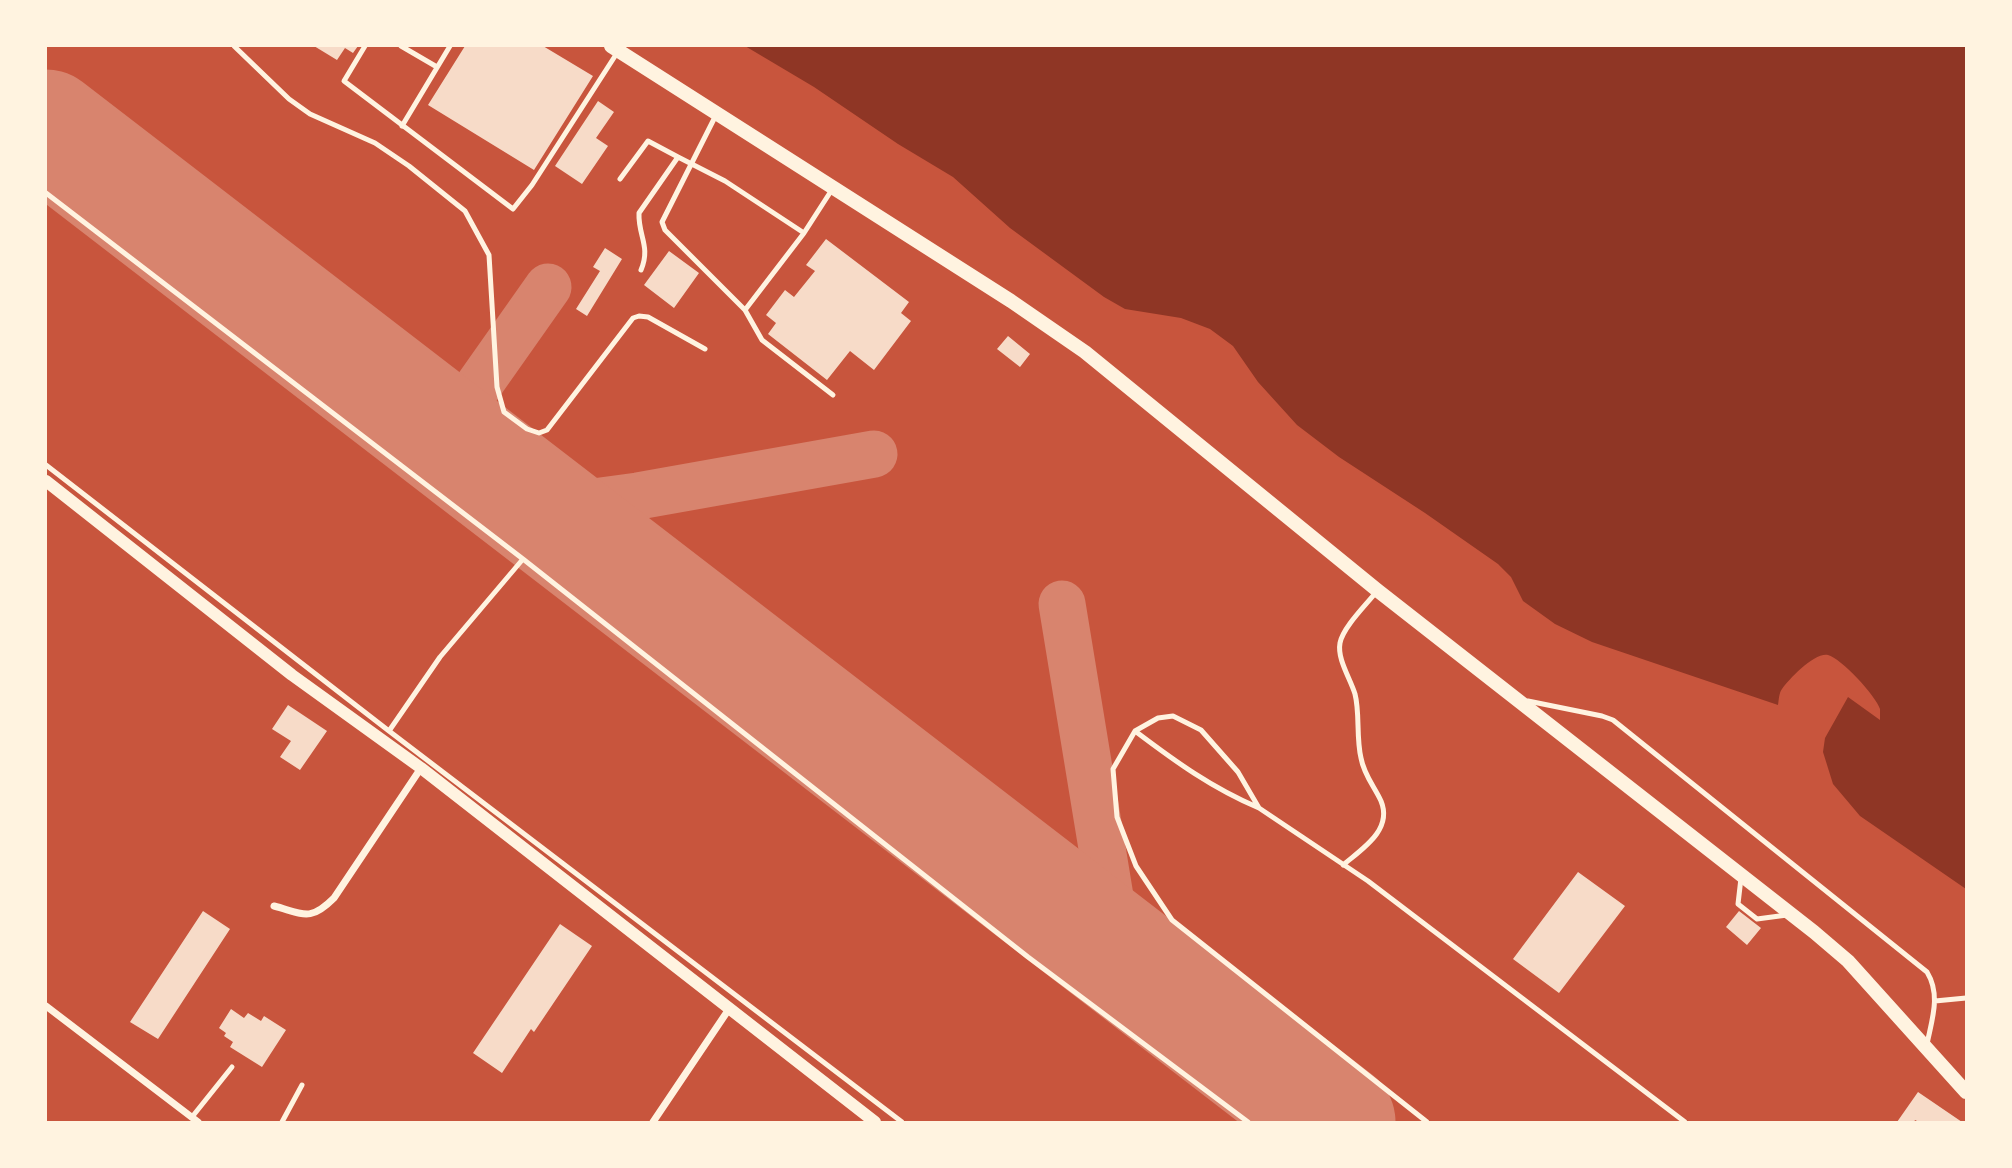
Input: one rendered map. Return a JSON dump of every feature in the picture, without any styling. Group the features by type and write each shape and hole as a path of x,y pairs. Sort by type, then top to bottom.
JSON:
{"main road":[{"path":"615,48 1011,300 1085,352 1377,590 1519,699 1848,961 1966,1092"}],"street":[{"path":"46,481 292,675 421,768 875,1122"},
{"path":"274,906 308,915 320,912 334,898 421,768"},
{"path":"46,1006 195,1120"},
{"path":"653,1122 729,1009"}],"lane":[{"path":"234,46 289,99 336,128 375,143 409,166 465,211 489,255 495,362 504,412 527,429 539,433 547,430 633,318 648,317 705,349"},
{"path":"365,46 344,81 513,209 532,186 615,48"},
{"path":"401,46 437,67"},
{"path":"402,126 450,46"},
{"path":"717,113 664,216 662,222 665,230 745,310 762,341 833,395"},
{"path":"620,179 648,142 725,181 804,233"},
{"path":"640,270 646,251 639,213 678,157"},
{"path":"745,310 804,233 833,188"},
{"path":"46,193 523,559 1028,957 1248,1122"},
{"path":"46,465 388,731 902,1122"},
{"path":"388,731 440,657 523,559"},
{"path":"1343,865 1370,843 1384,819 1382,803 1366,776 1361,760 1356,699 1339,654 1345,631 1377,590"},
{"path":"1519,699 1613,720 1927,972 1933,982 1936,1002 1927,1047"},
{"path":"1259,808 1238,772 1201,730 1173,716 1158,718 1135,731 1113,769 1117,817 1136,866 1172,920 1427,1122"},
{"path":"1135,731 1194,775 1226,794 1259,808 1343,865 1685,1122"},
{"path":"1741,874 1738,904 1757,919 1791,914"},
{"path":"1936,1002 1966,998"},
{"path":"195,1120 232,1066"},
{"path":"282,1122 302,1085"}],"shaded area":[{"path":"745,46 1966,46 1966,889 1860,816 1833,784 1823,752 1825,738 1848,697 1880,720 1880,709 1872,695 1834,658 1823,655 1803,667 1782,689 1778,705 1592,642 1555,624 1523,601 1511,577 1498,564 1339,457 1297,425 1258,382 1233,346 1210,329 1181,318 1125,309 1104,297 1010,228 953,177"}],"building":[{"path":"314,46 358,46 353,53 345,48 337,60"},
{"path":"465,46 543,46 593,76 534,170 428,105"},
{"path":"598,101 614,112 596,138 608,146 582,184 555,166"},
{"path":"826,239 909,302 901,313 911,321 874,370 850,351 827,380 768,334 776,323 766,315 785,290 794,297 815,271 806,265"},
{"path":"605,248 622,259 587,316 576,309 600,271 593,267"},
{"path":"669,251 699,273 674,308 644,285"},
{"path":"1008,336 1030,354 1020,367 997,349"},
{"path":"288,705 327,731 300,770 280,757 291,741 272,729"},
{"path":"1578,872 1625,906 1559,993 1513,959"},
{"path":"203,911 230,929 158,1039 130,1022"},
{"path":"1739,911 1761,928 1747,945 1726,927"},
{"path":"560,924 592,946 534,1032 531,1029 502,1073 473,1053"},
{"path":"231,1009 244,1018 248,1013 261,1021 264,1016 286,1030 262,1067 230,1047 233,1042 224,1036 226,1033 219,1028"},
{"path":"1918,1092 1962,1122 1897,1122"}],"taxiway":[{"path":"422,419 447,416 467,402 548,287"},
{"path":"514,490 553,504 586,503 874,454"},
{"path":"606,561 603,538 607,520 618,506 638,496"},
{"path":"1062,604 1114,921 1130,964"},
{"path":"1038,893 1059,903 1070,904 1088,898 1098,882 1103,853"}],"runway":[{"path":"46,129 1336,1122"}]}
